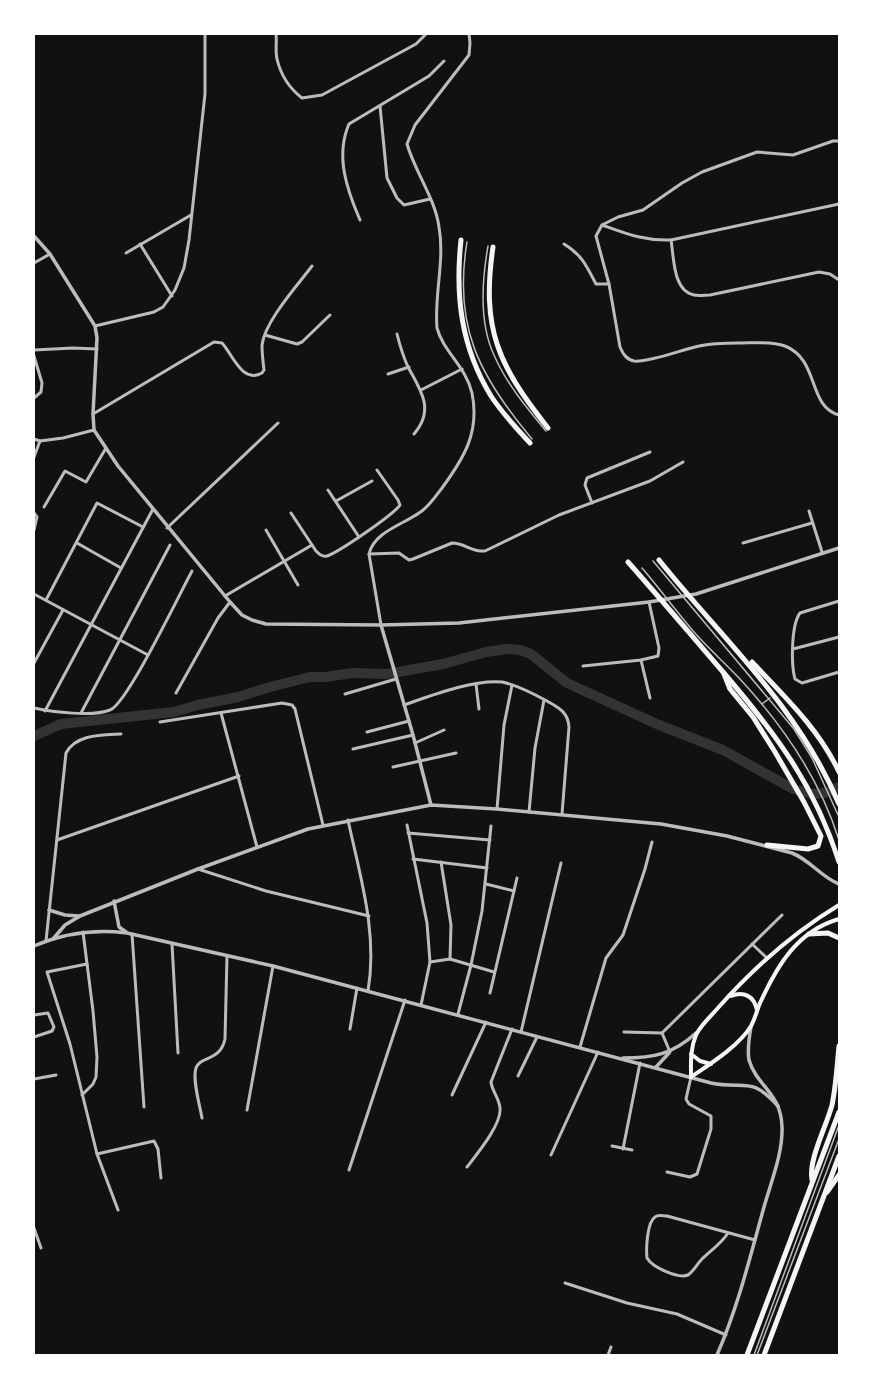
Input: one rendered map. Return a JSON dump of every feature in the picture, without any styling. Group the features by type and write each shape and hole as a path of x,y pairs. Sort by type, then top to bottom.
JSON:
{"highway":[{"path":"461,240 459,294 461,320 470,350 491,396 531,441"},
{"path":"490,247 489,300 492,325 498,351 520,389 547,429"},
{"path":"656,561 674,578 694,607 727,633 815,731 825,745 839,772"},
{"path":"628,562 741,692 781,742 816,803 839,862"},
{"path":"714,624 748,662 785,709 811,748 837,802"},
{"path":"724,674 730,689 752,717 794,784 820,833 821,839 818,846 808,849 766,846"},
{"path":"809,934 828,933 839,938"},
{"path":"812,1180 812,1169 816,1154 832,1105 839,1046"},
{"path":"747,1355 767,1306 812,1180 839,1112"},
{"path":"764,1355 839,1156"},
{"path":"823,1198 839,1175"}],"main road":[{"path":"691,1077 691,1054 697,1033 728,997 767,958 795,933 839,905"},
{"path":"691,1077 711,1064 731,1048 751,1026 779,964 796,944 809,934 839,919"},
{"path":"728,997 738,994 746,995 753,1000 757,1010"},
{"path":"691,1054 700,1061 711,1064"}],"street":[{"path":"95,326 154,312 163,307 172,296 184,268 189,240 205,94 205,34"},
{"path":"276,34 277,58 284,80 294,92 302,98 322,96 416,44 426,34"},
{"path":"431,805 413,735 381,625 369,554 371,546 378,538 426,508 460,463 468,446 472,432 474,411 472,392 462,369 442,341 437,328 440,278 440,228 437,213 414,167 407,144 415,125 469,55 469,34"},
{"path":"360,220 347,190 344,178 343,165 348,124 429,76 444,61"},
{"path":"380,106 387,178 397,198 404,205 430,199"},
{"path":"839,140 801,154 793,155 765,151 749,154 702,172 682,183 643,210 618,217 602,225 596,236 598,250 609,284 620,346 623,354 628,359 642,361 700,346 730,343 770,344 784,346 801,358 807,365 820,401 825,407 839,415"},
{"path":"602,225 640,239 654,241 671,240 839,204"},
{"path":"126,253 191,215"},
{"path":"34,236 50,254 95,326 97,349 92,414 94,430 167,528 230,602 242,614 252,620 266,624 381,625 474,621 649,602 696,594 822,552 839,548"},
{"path":"671,240 679,283 682,290 695,296 710,295 819,272 830,274 839,280"},
{"path":"140,244 172,296"},
{"path":"564,244 577,252 583,259 596,284 609,284"},
{"path":"34,263 50,254"},
{"path":"92,414 214,342 222,343 246,374 258,376 264,370 262,345 265,335 278,311 312,266"},
{"path":"265,335 297,344 302,342 330,316"},
{"path":"397,334 401,351 421,390 425,418 422,426 414,434"},
{"path":"34,350 73,348 97,349"},
{"path":"34,356 42,383 41,392 34,398"},
{"path":"388,374 409,367"},
{"path":"421,390 462,369"},
{"path":"167,528 278,424"},
{"path":"34,439 40,441 63,438 94,430"},
{"path":"34,457 40,441"},
{"path":"44,507 65,471 86,482 106,448"},
{"path":"592,503 585,485 587,478 650,452"},
{"path":"369,554 399,554 409,560 452,543 457,543 472,550 485,551 500,546 559,516 650,481 683,462"},
{"path":"291,513 312,545 321,555 328,556 359,537 400,505 377,470"},
{"path":"336,501 372,481"},
{"path":"328,490 359,537"},
{"path":"46,600 98,503 143,527"},
{"path":"46,710 153,510"},
{"path":"809,511 822,552"},
{"path":"34,513 37,517 34,530"},
{"path":"743,543 812,523"},
{"path":"266,530 298,586"},
{"path":"77,543 121,568"},
{"path":"82,713 170,545"},
{"path":"225,596 312,545"},
{"path":"34,708 82,713 109,711 116,707 124,697 148,655 192,571"},
{"path":"34,595 148,655"},
{"path":"839,601 800,613 795,624 793,649 795,679 802,683 839,672"},
{"path":"176,693 218,618 230,602"},
{"path":"583,666 656,657 659,654 649,602"},
{"path":"34,663 63,610"},
{"path":"793,649 839,637"},
{"path":"641,660 650,698"},
{"path":"345,694 396,678"},
{"path":"404,705 463,687 492,682 512,685 544,700 564,712 569,720 562,814"},
{"path":"476,684 478,708"},
{"path":"497,809 504,725 512,685"},
{"path":"529,812 535,748 544,700"},
{"path":"160,722 282,703 292,705 296,709 323,825"},
{"path":"221,713 257,847"},
{"path":"366,732 409,721"},
{"path":"415,743 444,730"},
{"path":"46,941 66,753 70,746 84,738 121,734"},
{"path":"353,750 413,735"},
{"path":"393,767 456,753"},
{"path":"57,840 239,776"},
{"path":"54,938 65,925 80,916 114,901 257,847 323,825 431,805 562,814 678,827 727,836 803,857 824,875 839,884"},
{"path":"348,820 369,916 372,959 368,991"},
{"path":"407,825 427,923 430,962 421,1004"},
{"path":"458,1014 472,965 486,884 491,826"},
{"path":"408,833 490,840"},
{"path":"580,1047 606,958 623,935 645,869 652,842"},
{"path":"413,859 487,868"},
{"path":"441,862 451,925 450,959"},
{"path":"522,1032 561,864"},
{"path":"198,869 266,891 369,916"},
{"path":"490,993 517,878"},
{"path":"486,884 514,891"},
{"path":"114,901 119,927 119,930 116,932"},
{"path":"49,910 65,915 80,916"},
{"path":"624,1032 662,1033 782,915"},
{"path":"119,927 127,933"},
{"path":"34,946 54,938 83,932 116,932 132,934 273,966 421,1004 537,1037 718,1084 753,1086 765,1092 778,1106"},
{"path":"82,1095 93,1084 96,1077 97,1057 83,932"},
{"path":"132,934 144,1107"},
{"path":"172,944 178,1053"},
{"path":"752,944 767,958"},
{"path":"202,1118 197,1092 196,1068 199,1064 220,1052 223,1047 225,1039 227,956"},
{"path":"430,962 450,959 494,972"},
{"path":"87,964 47,972 64,1022 97,1154 118,1210"},
{"path":"247,1110 273,966"},
{"path":"350,1029 357,988"},
{"path":"349,1170 405,1000"},
{"path":"34,1015 48,1013 54,1027 52,1031 34,1037"},
{"path":"452,1094 486,1022"},
{"path":"717,1355 735,1311 778,1161 782,1138 782,1127 778,1106 771,1092 757,1077 750,1061 748,1045 751,1026"},
{"path":"467,1167 484,1145 500,1116 498,1100 492,1088 491,1082 512,1029"},
{"path":"662,1033 670,1052"},
{"path":"656,1067 670,1052 697,1033"},
{"path":"518,1076 537,1037"},
{"path":"551,1155 598,1052"},
{"path":"618,1058 652,1056 670,1052"},
{"path":"623,1148 640,1063"},
{"path":"34,1079 56,1075"},
{"path":"667,1172 690,1177 697,1174 711,1129 711,1116 689,1104 686,1099 691,1077"},
{"path":"97,1154 154,1141 158,1150 161,1178"},
{"path":"612,1146 632,1150"},
{"path":"728,1233 718,1246 686,1275 674,1274 655,1266 647,1258 647,1243 651,1221 656,1216 667,1216 755,1240"},
{"path":"34,1228 41,1248"},
{"path":"565,1283 627,1303 677,1314 695,1320 726,1335"},
{"path":"608,1355 612,1347"}],"lane":[{"path":"467,242 463,287 465,311 470,338 491,385 531,441"},
{"path":"656,561 667,578 694,607 794,728 826,780"},
{"path":"642,568 695,633 762,704 800,757 824,800 839,840"},
{"path":"762,704 770,698"},
{"path":"837,802 839,817"},
{"path":"754,1355 839,1125"},
{"path":"757,1355 839,1139"}],"waterway":[{"path":"34,736 61,724 174,712 198,705 238,697 310,677 325,677 353,673 387,674 443,664 486,652 507,649 520,650 531,654 567,683 659,725 723,750 793,789 813,794 825,793 839,787"}]}
